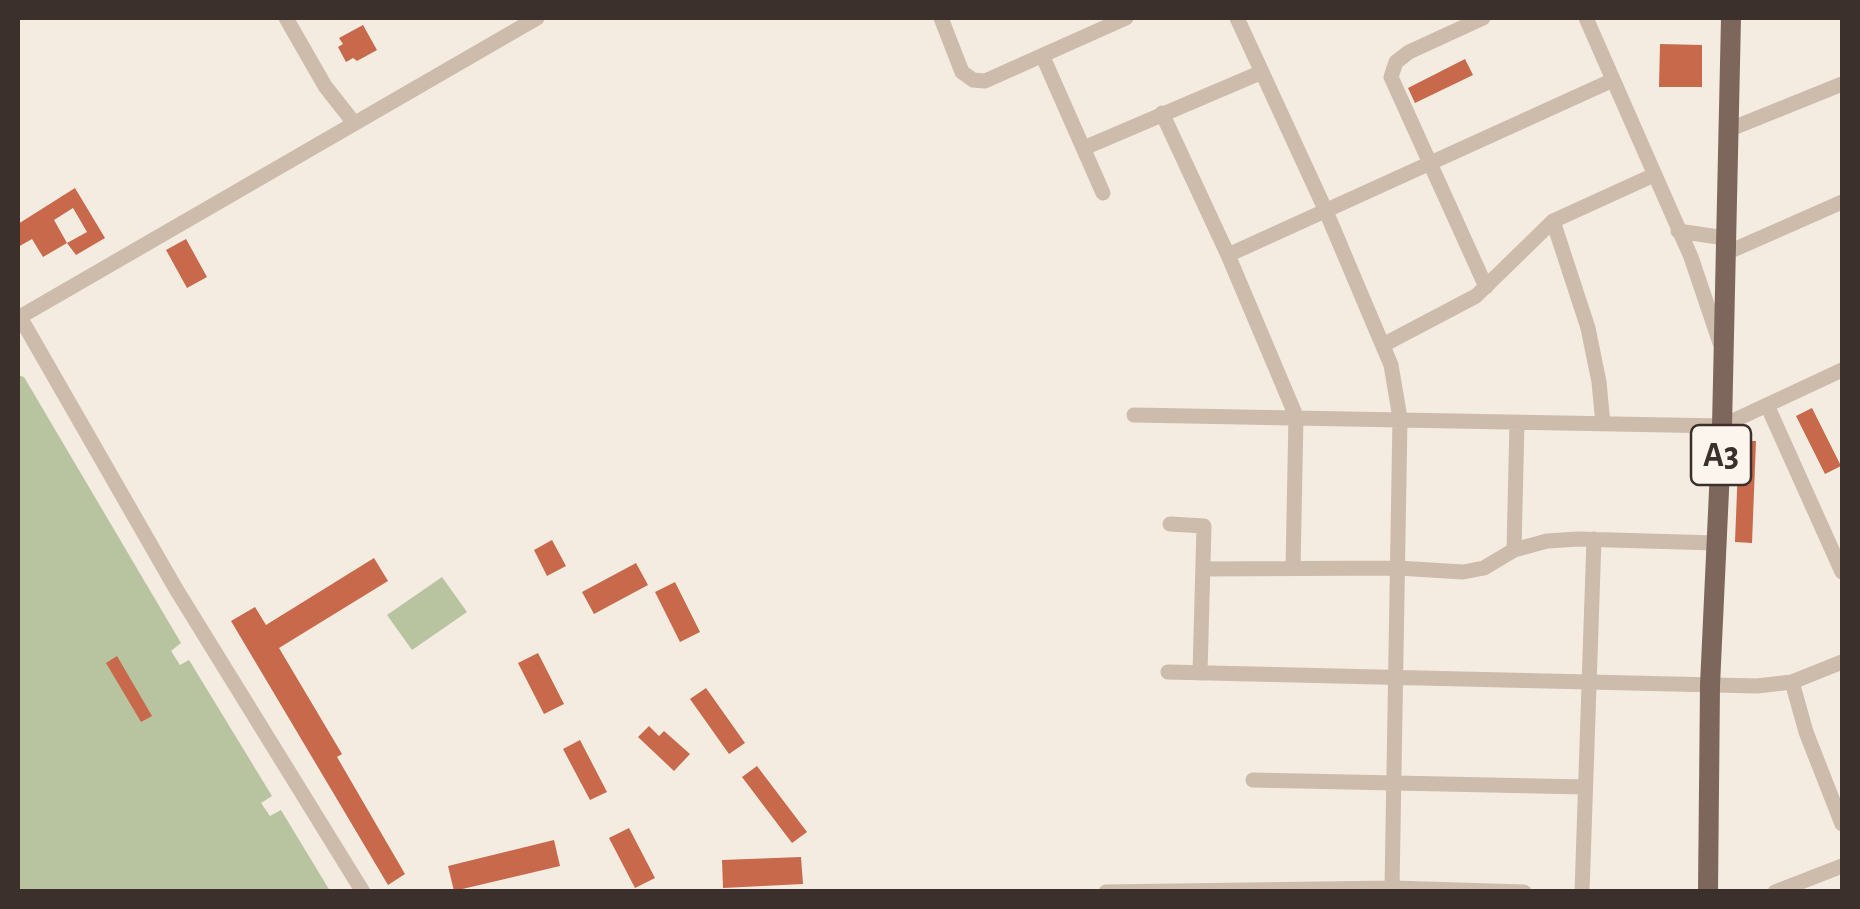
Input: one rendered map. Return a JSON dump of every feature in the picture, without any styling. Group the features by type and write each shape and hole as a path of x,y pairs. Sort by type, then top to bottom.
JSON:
{"main road":[{"name":"A3","path":"1708,892 1710,685 1722,426 1731,18"}],"street":[{"path":"286,18 310,62 354,124"},
{"path":"363,892 176,589 19,318 537,18"},
{"path":"940,18 962,72 973,80 985,81 1126,18"},
{"path":"1237,18 1391,365 1400,418 1392,888"},
{"path":"1484,18 1452,24 1391,69 1394,86 1486,287"},
{"path":"1586,18 1691,257 1722,347"},
{"path":"1042,57 1103,193"},
{"path":"1084,148 1262,72"},
{"path":"1228,255 1613,80"},
{"path":"1728,130 1842,84"},
{"path":"1162,113 1296,416 1293,568"},
{"path":"1383,345 1476,296 1553,221 1654,175"},
{"path":"1678,231 1724,246 1842,202"},
{"path":"1553,221 1588,328 1603,424"},
{"path":"1134,415 1722,426 1842,370"},
{"path":"1767,405 1842,572"},
{"path":"1514,550 1517,422"},
{"path":"1170,524 1204,526 1200,672"},
{"path":"1582,892 1594,539"},
{"path":"1203,569 1398,568 1462,572 1484,568 1514,550 1547,541 1716,543"},
{"path":"1168,672 1757,686 1792,682 1842,662"},
{"path":"1792,682 1806,732 1842,824"},
{"path":"1253,780 1585,787"},
{"path":"1776,892 1842,866"},
{"path":"1106,892 1392,888 1524,892"}],"green space":[{"path":"18,375 24,377 181,643 171,651 180,665 189,660 272,796 261,803 270,816 281,810 330,891 18,891"},
{"path":"442,577 467,612 412,650 387,615"}],"building":[{"path":"363,25 377,50 357,61 353,58 346,62 338,47 343,44 339,38"},
{"path":"1660,44 1702,45 1702,87 1659,87"},
{"path":"1465,59 1473,75 1415,103 1408,88"},
{"path":"75,188 105,238 76,255 67,243 43,257 32,239 18,247 18,224","holes":["73,208 87,232 67,243 54,220"]},
{"path":"186,239 207,277 187,288 166,250"},
{"path":"1812,408 1841,466 1825,474 1796,416"},
{"path":"1739,441 1756,441 1752,543 1735,542"},
{"path":"552,540 566,566 547,576 534,550"},
{"path":"374,558 388,581 279,648 342,754 337,757 405,874 388,885 231,621 255,607 266,625"},
{"path":"636,563 648,585 594,614 582,592"},
{"path":"675,582 700,632 680,642 655,592"},
{"path":"538,653 564,704 544,714 518,663"},
{"path":"117,656 152,716 141,722 106,663"},
{"path":"706,688 745,743 729,754 690,699"},
{"path":"649,726 659,736 664,731 690,754 674,771 638,737"},
{"path":"580,740 607,792 590,800 563,749"},
{"path":"757,766 807,832 792,843 742,777"},
{"path":"629,828 655,878 635,888 609,838"},
{"path":"554,840 560,866 454,891 448,866"},
{"path":"801,857 803,884 723,888 722,860"}]}
